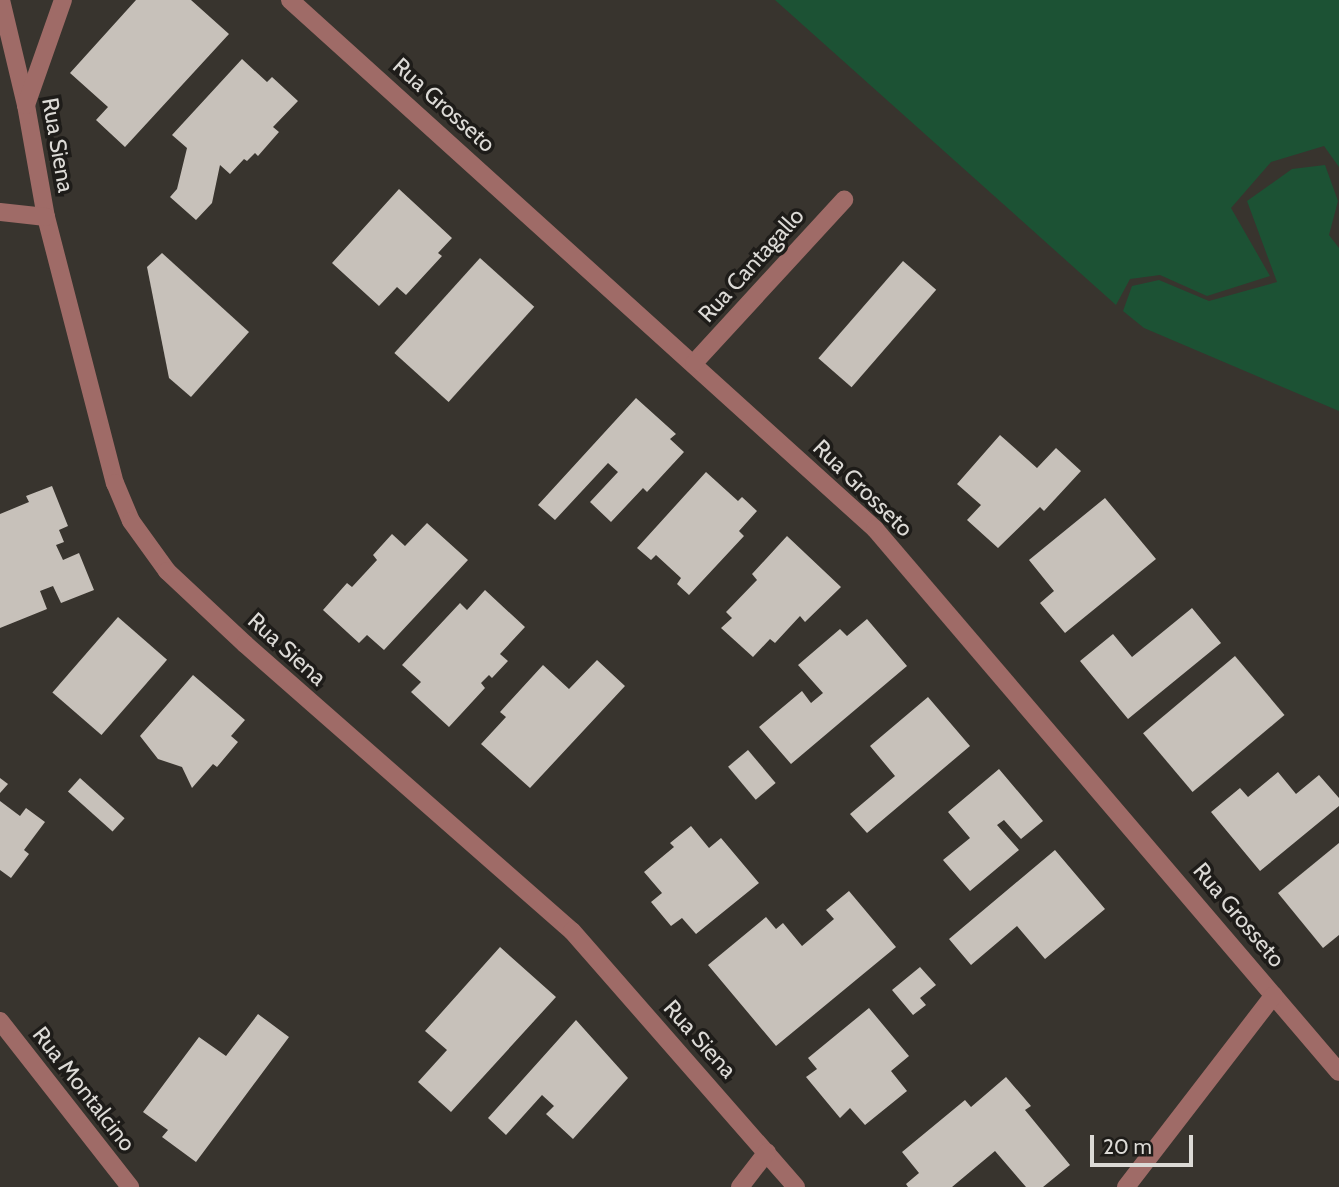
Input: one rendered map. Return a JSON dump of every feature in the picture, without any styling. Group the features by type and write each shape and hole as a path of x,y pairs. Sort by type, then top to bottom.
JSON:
{"street":[{"name":"Rua Siena","path":"1,0 26,105 46,218 115,482 131,521 167,571 387,772 572,931 796,1187"},
{"path":"26,105 63,0"},
{"name":"Rua Grosseto","path":"290,0 875,529 1339,1072"},
{"name":"Rua Cantagallo","path":"694,363 844,200"},
{"path":"0,212 46,218"},
{"path":"1126,1187 1274,995"},
{"name":"Rua Montalcino","path":"0,1021 130,1187"},
{"path":"740,1187 768,1152"}],"green space":[{"path":"775,0 1339,0 1339,167 1324,146 1271,162 1231,208 1270,276 1207,296 1160,275 1130,279 1116,305"},
{"path":"1325,165 1338,201 1329,235 1339,248 1339,411 1144,328 1123,311 1132,286 1159,280 1209,301 1277,282 1247,201 1292,169"}],"building":[{"path":"136,0 191,0 229,34 125,147 96,120 108,107 70,73"},
{"path":"242,59 267,82 272,77 298,101 273,127 279,132 258,156 255,153 247,161 244,159 230,174 220,165 212,203 196,220 170,197 177,189 187,148 172,135"},
{"path":"399,189 452,238 438,253 442,256 406,295 397,287 379,306 332,263"},
{"path":"162,253 249,332 191,397 169,378 147,267"},
{"path":"480,258 534,307 449,402 394,353"},
{"path":"903,261 936,290 852,387 818,358"},
{"path":"636,398 676,434 670,439 684,452 647,492 643,488 611,522 590,502 618,472 608,463 555,520 538,505"},
{"path":"1000,435 1037,468 1056,448 1081,471 1044,511 1040,507 998,548 967,520 981,505 957,484"},
{"path":"706,472 738,501 742,497 757,511 739,531 744,536 689,595 677,584 681,578 656,555 651,560 637,548"},
{"path":"52,486 68,526 59,530 64,542 56,545 63,560 79,553 94,590 61,603 53,586 40,591 47,609 0,628 0,514 29,502 26,496"},
{"path":"1105,498 1156,559 1065,633 1040,603 1054,591 1029,560"},
{"path":"427,523 468,560 384,650 367,635 359,643 323,610 347,583 352,587 377,560 373,555 392,534 405,546"},
{"path":"787,536 841,587 805,622 800,616 775,643 770,639 753,657 721,628 732,618 726,612 757,580 752,574"},
{"path":"485,590 525,627 500,654 508,661 492,678 489,675 481,683 485,688 449,727 411,692 421,682 402,665 460,603 467,610"},
{"path":"1192,608 1221,643 1128,719 1080,661 1113,634 1132,657"},
{"path":"118,617 167,660 101,735 52,692"},
{"path":"867,619 907,666 791,764 759,727 802,691 811,703 823,693 798,665 840,629 847,636"},
{"path":"1235,656 1284,715 1193,792 1143,733"},
{"path":"597,660 625,686 530,788 481,744 506,717 500,712 543,665 569,689"},
{"path":"193,675 245,720 231,736 238,742 217,767 213,764 192,788 182,767 158,759 140,736"},
{"path":"928,697 970,746 867,833 850,814 895,776 870,746"},
{"path":"748,750 776,783 756,800 728,767"},
{"path":"999,769 1043,821 1021,839 1004,820 997,825 1019,850 970,891 943,860 970,838 948,812"},
{"path":"1278,772 1296,794 1319,775 1339,798 1339,806 1260,871 1211,812 1240,788 1248,797"},
{"path":"0,778 8,784 0,793"},
{"path":"80,778 125,818 113,832 68,791"},
{"path":"0,801 20,816 26,808 45,822 24,850 29,854 11,878 0,870"},
{"path":"691,826 709,848 721,838 759,883 696,934 682,918 671,926 651,902 662,893 644,872 674,847 670,843"},
{"path":"1339,843 1339,935 1323,948 1278,893"},
{"path":"1055,850 1105,909 1045,959 1017,926 971,965 949,939"},
{"path":"849,891 896,947 776,1046 708,965 766,917 776,929 783,923 802,946 834,919 826,910"},
{"path":"500,947 556,997 451,1112 418,1082 447,1050 425,1031"},
{"path":"920,967 936,985 920,998 926,1005 913,1015 892,990"},
{"path":"869,1008 909,1056 891,1071 907,1091 865,1125 850,1108 840,1118 806,1077 817,1069 808,1058"},
{"path":"258,1014 289,1037 196,1162 162,1137 168,1130 143,1112 199,1037 226,1056"},
{"path":"576,1020 628,1078 573,1139 546,1114 554,1106 542,1095 506,1135 488,1118"},
{"path":"1006,1077 1031,1106 1025,1110 1070,1165 1043,1187 1026,1187 995,1151 952,1187 908,1187 906,1184 919,1173 902,1152 965,1100 971,1107"}]}
